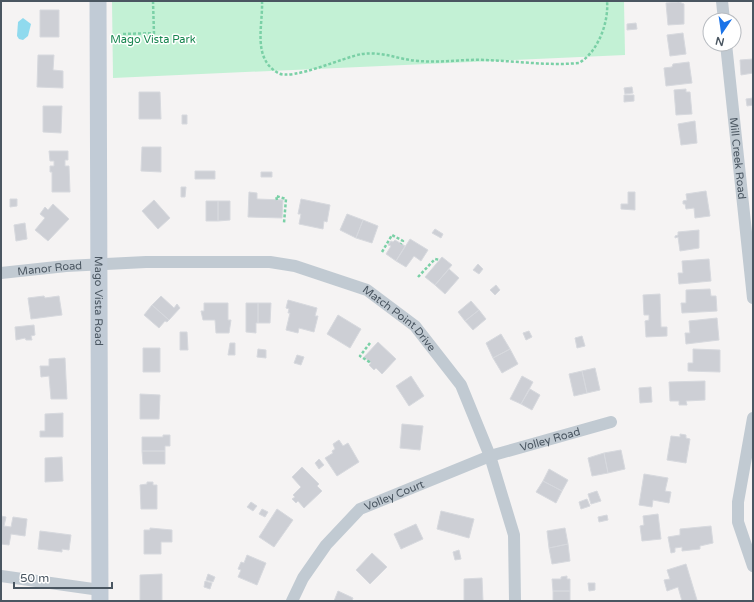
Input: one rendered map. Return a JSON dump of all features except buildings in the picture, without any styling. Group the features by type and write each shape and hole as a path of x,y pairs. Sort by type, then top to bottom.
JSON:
{"street":[{"name":"Mago Vista Road","path":"98,1 100,595"},
{"path":"722,1 723,12"},
{"name":"Mill Creek Road","path":"727,52 753,298"},
{"name":"Match Point Drive","path":"99,264 199,261 270,262 295,266 368,290 415,326 461,384 490,456 514,535 515,601"},
{"name":"Manor Road","path":"1,273 99,264"},
{"path":"753,418 738,502 738,522 753,566"},
{"name":"Volley Road","path":"490,456 611,422"},
{"name":"Volley Court","path":"292,601 303,578 326,545 360,509 490,456"},
{"path":"1,576 100,595"}],"path":[{"path":"123,34 154,33 153,1"},
{"path":"262,1 262,56 270,67 279,74 301,74 327,64 363,54 390,54 419,61 484,60 579,63 585,60 605,28 607,1"},
{"path":"277,200 276,196 286,198 284,223"},
{"path":"382,252 392,235 403,241 401,244"},
{"path":"418,278 435,259 440,260"},
{"path":"370,342 360,356 370,363"}],"green space":[{"name":"Mago Vista Park","path":"112,1 624,1 625,55 113,78"}],"water":[{"path":"23,18 31,24 28,36 23,40 19,39 17,36 18,22"}]}
